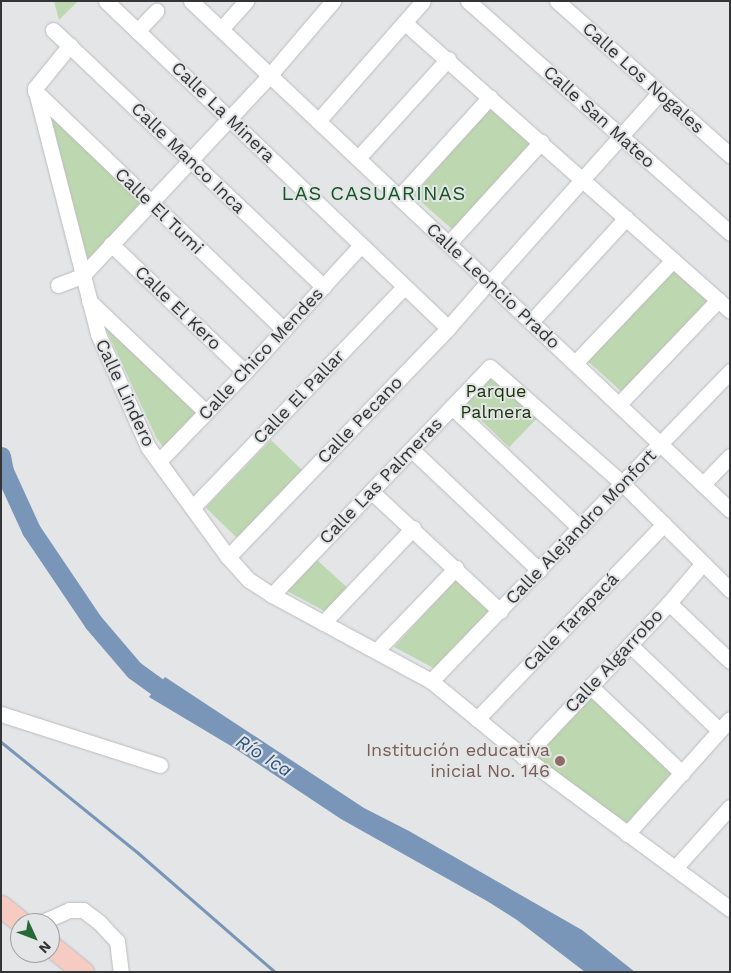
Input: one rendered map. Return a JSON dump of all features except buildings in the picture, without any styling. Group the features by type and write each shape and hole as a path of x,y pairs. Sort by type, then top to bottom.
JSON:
{"highway":[{"path":"60,953 83,972"}],"street":[{"name":"Calle La Minera","path":"106,1 448,328"},
{"name":"Calle Leoncio Prado","path":"191,1 730,510"},
{"path":"221,29 246,1"},
{"path":"58,285 82,276 189,159 269,76 333,1"},
{"path":"318,122 423,1"},
{"name":"Calle San Mateo","path":"468,1 730,233"},
{"name":"Calle Los Nogales","path":"556,1 730,155"},
{"path":"137,31 156,11"},
{"path":"405,23 730,311"},
{"name":"Calle Manco Inca","path":"53,30 324,287"},
{"path":"35,91 36,84 70,45"},
{"path":"358,158 448,60"},
{"name":"Calle El Tumi","path":"35,91 284,330"},
{"name":"Calle Lindero","path":"35,91 87,300 98,334 145,442 228,557 249,580 272,595 377,650 431,681 524,757 627,834 727,903"},
{"name":"Calle Pecano","path":"228,557 448,328 659,93"},
{"path":"399,196 490,97"},
{"path":"449,243 541,142"},
{"path":"531,322 626,218"},
{"name":"Calle El Kero","path":"111,244 245,372"},
{"name":"Calle Chico Mendes","path":"159,461 245,372 361,245"},
{"path":"575,363 673,260"},
{"name":"Calle El Pallar","path":"193,507 404,287"},
{"path":"87,300 206,412"},
{"path":"618,404 718,300"},
{"name":"Calle Las Palmeras","path":"272,595 490,367 622,483"},
{"name":"Calle Alejandro Monfort","path":"431,681 730,371"},
{"path":"452,407 580,528"},
{"path":"412,450 539,570"},
{"path":"703,484 730,456"},
{"path":"622,483 730,590"},
{"path":"372,492 413,528 500,611"},
{"name":"Calle Tarapacá","path":"477,719 664,524"},
{"path":"323,623 413,528"},
{"name":"Calle Algarrobo","path":"524,757 669,603 703,563"},
{"path":"377,650 456,568"},
{"path":"669,603 730,661"},
{"path":"630,645 719,730"},
{"path":"590,686 682,772"},
{"path":"1,714 160,764"},
{"path":"627,834 730,719"},
{"path":"675,868 730,807"},
{"path":"60,914 69,910 83,910 99,922 118,941 120,972"}],"green space":[{"path":"54,1 78,1 59,20"},
{"path":"495,102 538,139 457,233 414,196"},
{"path":"50,115 147,199 89,258 87,257"},
{"path":"676,263 713,296 625,395 588,361"},
{"path":"108,326 203,411 166,451 156,437 106,329"},
{"name":"Parque Palmera","path":"495,371 540,415 509,447 464,403"},
{"path":"271,440 304,472 239,540 206,508"},
{"path":"317,560 351,591 330,614 287,591"},
{"path":"460,575 496,610 439,671 394,647"},
{"path":"591,694 673,772 625,825 533,755"}],"water":[{"name":"Río Ica","path":"165,677 364,808 409,831 582,930 635,972 585,972 517,920 487,901 341,819 231,746 149,697"}],"waterway":[{"name":"Río Ica","path":"1,456 4,471 31,530 93,622 134,670 177,701"},
{"path":"1,742 138,853 275,972"}],"place":[{"name":"Institución educativa inicial No. 146","path":"560,761"}],"district":[{"name":"LAS CASUARINAS","path":"374,193"}]}
